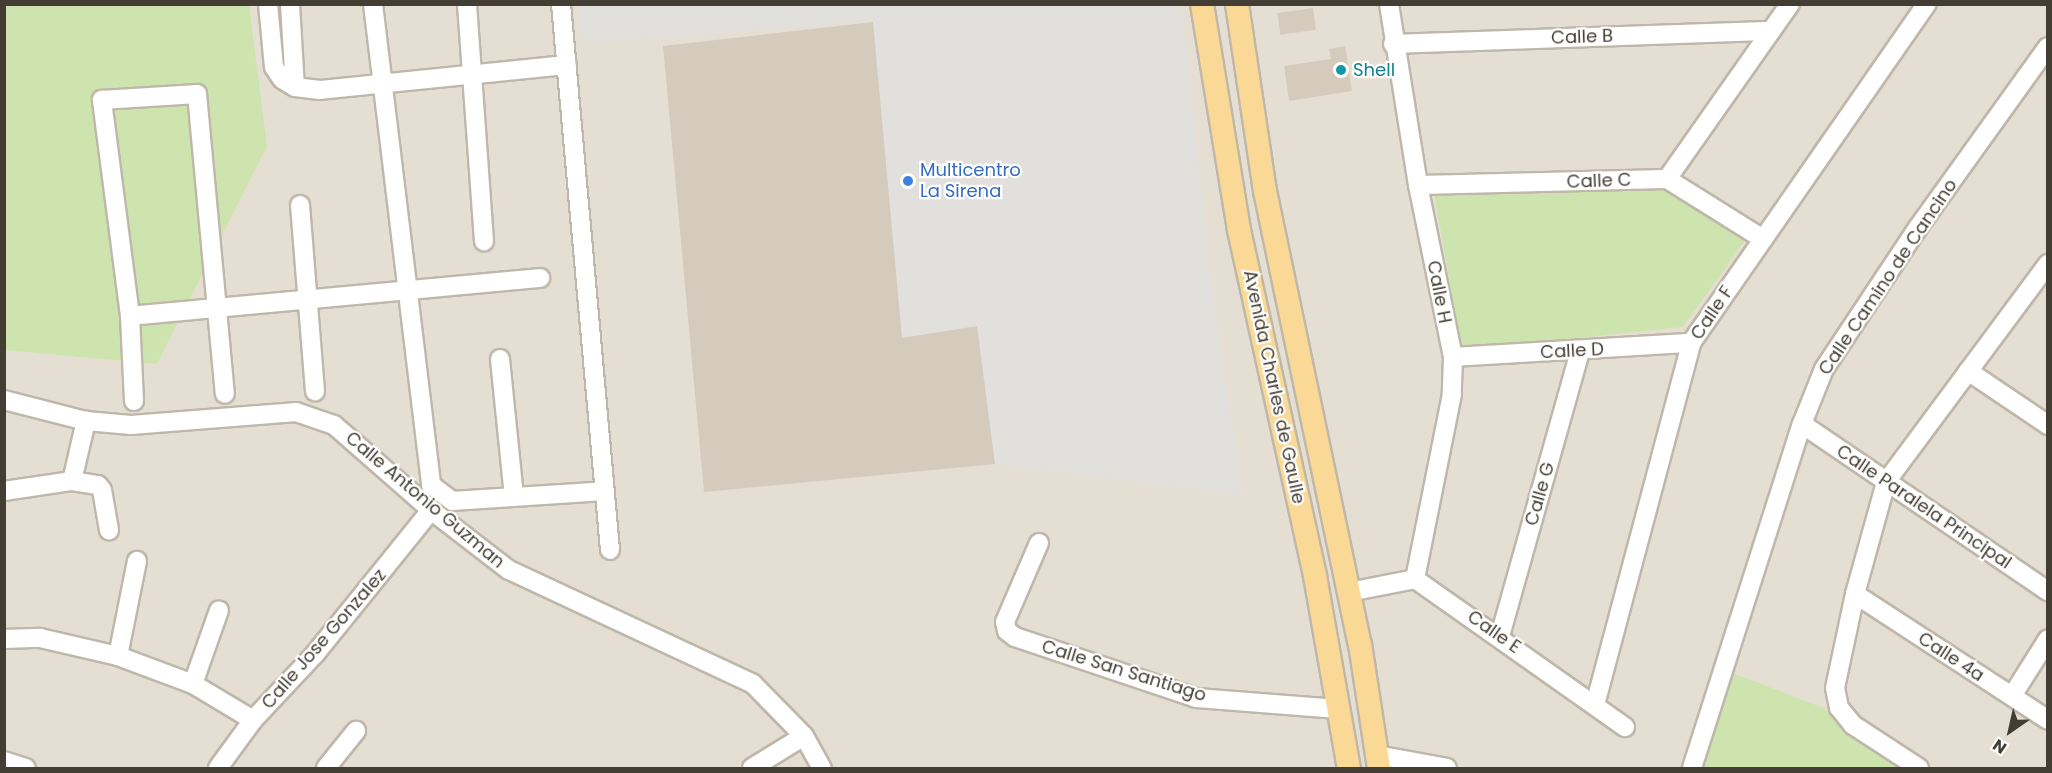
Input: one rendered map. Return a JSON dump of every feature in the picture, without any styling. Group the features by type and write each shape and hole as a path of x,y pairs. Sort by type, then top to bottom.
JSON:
{"main road":[{"name":"Avenida Charles de Gaulle","path":"1202,4 1239,230 1316,576 1349,768"},
{"name":"Avenida Charles de Gaulle","path":"1237,4 1265,191 1373,710 1378,762"},
{"path":"1301,509 1316,519 1323,546 1330,548 1337,535"},
{"path":"1316,576 1322,561 1331,562 1349,592"}],"street":[{"path":"268,4 274,67 282,79 295,87 320,90 567,64"},
{"path":"290,4 295,87"},
{"path":"373,4 431,485 452,501 605,490"},
{"path":"467,4 475,74 484,241"},
{"path":"561,4 610,550"},
{"name":"Calle H","path":"1389,4 1393,44 1418,185 1452,357 1452,394 1415,579"},
{"path":"1763,239 1667,179 1790,4"},
{"name":"Calle F","path":"1595,705 1691,343 1927,4"},
{"name":"Calle B","path":"1393,44 1771,31"},
{"name":"Calle Camino de Cancino","path":"1692,768 1802,423 1824,369 1917,229 2048,47"},
{"path":"134,402 130,316 102,100 197,94 215,308 225,394"},
{"name":"Calle C","path":"1418,185 1667,179"},
{"path":"300,205 315,391"},
{"path":"1919,768 1853,725 1839,708 1835,688 1855,594 1886,482 1968,371 2041,285 2048,264"},
{"path":"130,316 540,278"},
{"name":"Calle D","path":"1452,357 1691,343"},
{"name":"Calle G","path":"1500,636 1580,351"},
{"path":"500,359 514,496"},
{"path":"1968,371 2048,425"},
{"name":"Calle Antonio Guzman","path":"4,400 86,421 131,425 296,412 334,425 432,510 509,570 753,684 804,736 822,768"},
{"path":"72,481 86,421"},
{"name":"Calle Paralela Principal","path":"1802,423 2048,591"},
{"path":"4,490 72,481 102,490 109,530"},
{"name":"Calle Jose Gonzalez","path":"218,768 253,720 315,654 432,510"},
{"name":"Calle San Santiago","path":"1039,543 1005,622 1006,631 1015,637 1196,698 1339,709"},
{"path":"118,656 137,561"},
{"path":"1349,592 1415,579"},
{"name":"Calle E","path":"1415,579 1500,636 1625,727"},
{"name":"Calle 4a","path":"1855,594 2048,720"},
{"path":"193,684 219,610"},
{"path":"4,639 40,638 118,656 193,684 253,720"},
{"path":"2012,696 2048,639"},
{"path":"326,768 356,731"},
{"path":"752,768 804,736"},
{"path":"4,761 26,768"},
{"path":"1378,762 1447,768"}],"shaded area":[{"path":"5,5 2047,5 2047,768 5,768"},
{"path":"579,5 1181,5 1213,302 1243,495 995,464 977,326 902,338 872,22 584,42"}],"green space":[{"path":"4,5 249,5 267,146 157,364 5,350"},
{"path":"1656,185 1747,238 1683,327 1462,350 1434,194"},
{"path":"1730,672 1821,707 1912,768 1696,768"}],"building":[{"name":"Shell","path":"1313,8 1316,30 1280,35 1277,13"},
{"path":"873,22 902,338 977,326 995,464 704,492 663,46"},
{"path":"1345,46 1352,91 1289,101 1284,66 1331,59 1329,49"}],"place":[{"name":"Shell","path":"1341,70"},
{"name":"Multicentro La Sirena","path":"908,181"}]}
